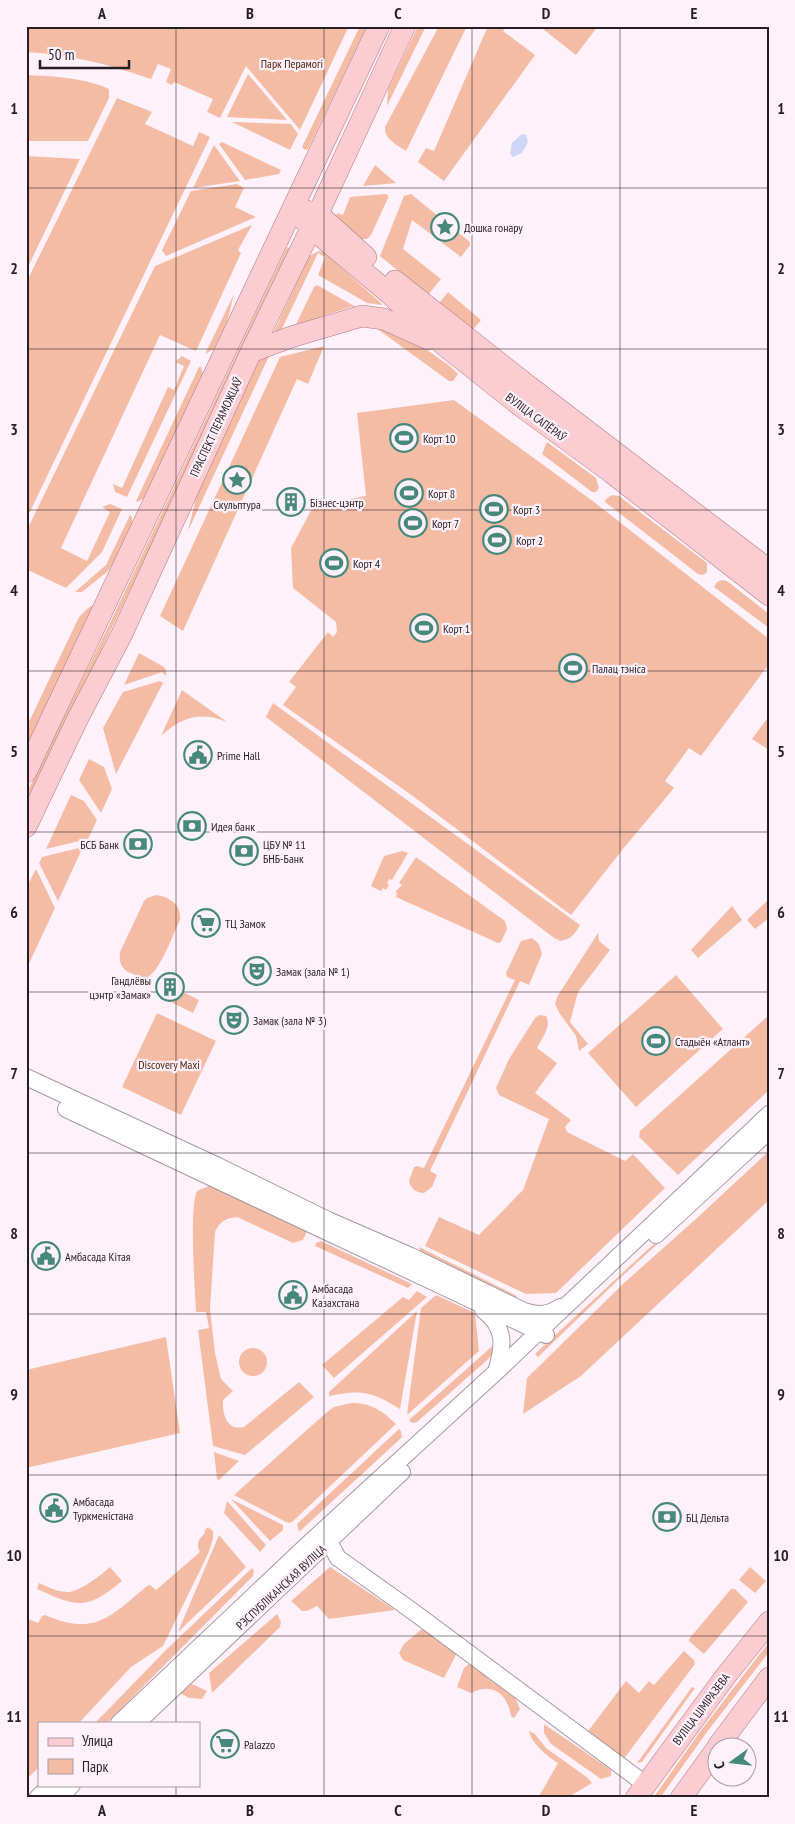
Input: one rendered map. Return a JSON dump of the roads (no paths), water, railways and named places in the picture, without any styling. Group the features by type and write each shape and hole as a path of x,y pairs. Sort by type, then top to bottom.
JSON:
{"main road":[{"name":"ПРАСПЕКТ ПЕРАМОЖЦАЎ","path":"26,772 294,208 378,26"},
{"name":"ПРАСПЕКТ ПЕРАМОЖЦАЎ","path":"26,827 77,720 122,634 251,352 315,221 405,26"},
{"path":"294,208 315,221"},
{"name":"ВУЛІЦА САПЁРАЎ","path":"315,221 445,346 522,408 612,473 769,595"},
{"name":"ВУЛІЦА САПЁРАЎ","path":"315,221 769,570"},
{"path":"251,352 291,336 362,316 384,319 445,346"},
{"name":"ВУЛІЦА ЦІМІРАЗЕВА","path":"641,1791 725,1677 769,1622"},
{"path":"726,1736 769,1678"},
{"path":"681,1798 708,1761"}],"street":[{"path":"26,1078 218,1166 328,1220 411,1256 531,1314 548,1314 577,1296"},
{"path":"26,1090 213,1177 473,1302 543,1331"},
{"path":"543,1331 577,1296 769,1114"},
{"path":"121,1722 306,1546 496,1372 769,1131"},
{"path":"473,1302 493,1318 498,1327 502,1342 496,1372"},
{"path":"531,1314 543,1331"},
{"name":"РЭСПУБЛІКАНСКАЯ ВУЛІЦА","path":"138,1722 424,1451 543,1331"},
{"path":"329,1542 338,1558 415,1612 641,1791"},
{"path":"37,1798 50,1786"},
{"path":"59,1798 71,1786"}],"water":[{"path":"522,134 526,135 528,142 522,153 513,157 510,154 512,143"}],"place":[{"name":"Дошка гонару","path":"445,227"},
{"name":"Корт 10","path":"404,438"},
{"name":"Скульптура","path":"237,480"},
{"name":"Корт 8","path":"409,493"},
{"name":"Бізнес-цэнтр","path":"291,502"},
{"name":"Корт 3","path":"494,509"},
{"name":"Корт 7","path":"413,523"},
{"name":"Корт 2","path":"497,540"},
{"name":"Корт 4","path":"334,563"},
{"name":"Корт 1","path":"424,628"},
{"name":"Палац тэніса","path":"573,668"},
{"name":"Prime Hall","path":"198,755"},
{"name":"Идея банк","path":"192,826"},
{"name":"БСБ Банк","path":"138,844"},
{"name":"ЦБУ № 11 БНБ-Банк","path":"244,851"},
{"name":"ТЦ Замок","path":"206,923"},
{"name":"Замак (зала № 1)","path":"257,971"},
{"name":"Гандлёвы цэнтр «Замак»","path":"170,987"},
{"name":"Замак (зала № 3)","path":"234,1020"},
{"name":"Стадыён «Атлант»","path":"656,1041"},
{"name":"Амбасада Кітая","path":"46,1256"},
{"name":"Амбасада Казахстана","path":"293,1295"},
{"name":"Амбасада Туркменістана","path":"54,1508"},
{"name":"БЦ Дельта","path":"667,1517"},
{"name":"Palazzo","path":"225,1744"}],"park label":[{"name":"Парк Перамогі","path":"292,63"},
{"name":"Discovery Maxi","path":"169,1064"}]}
